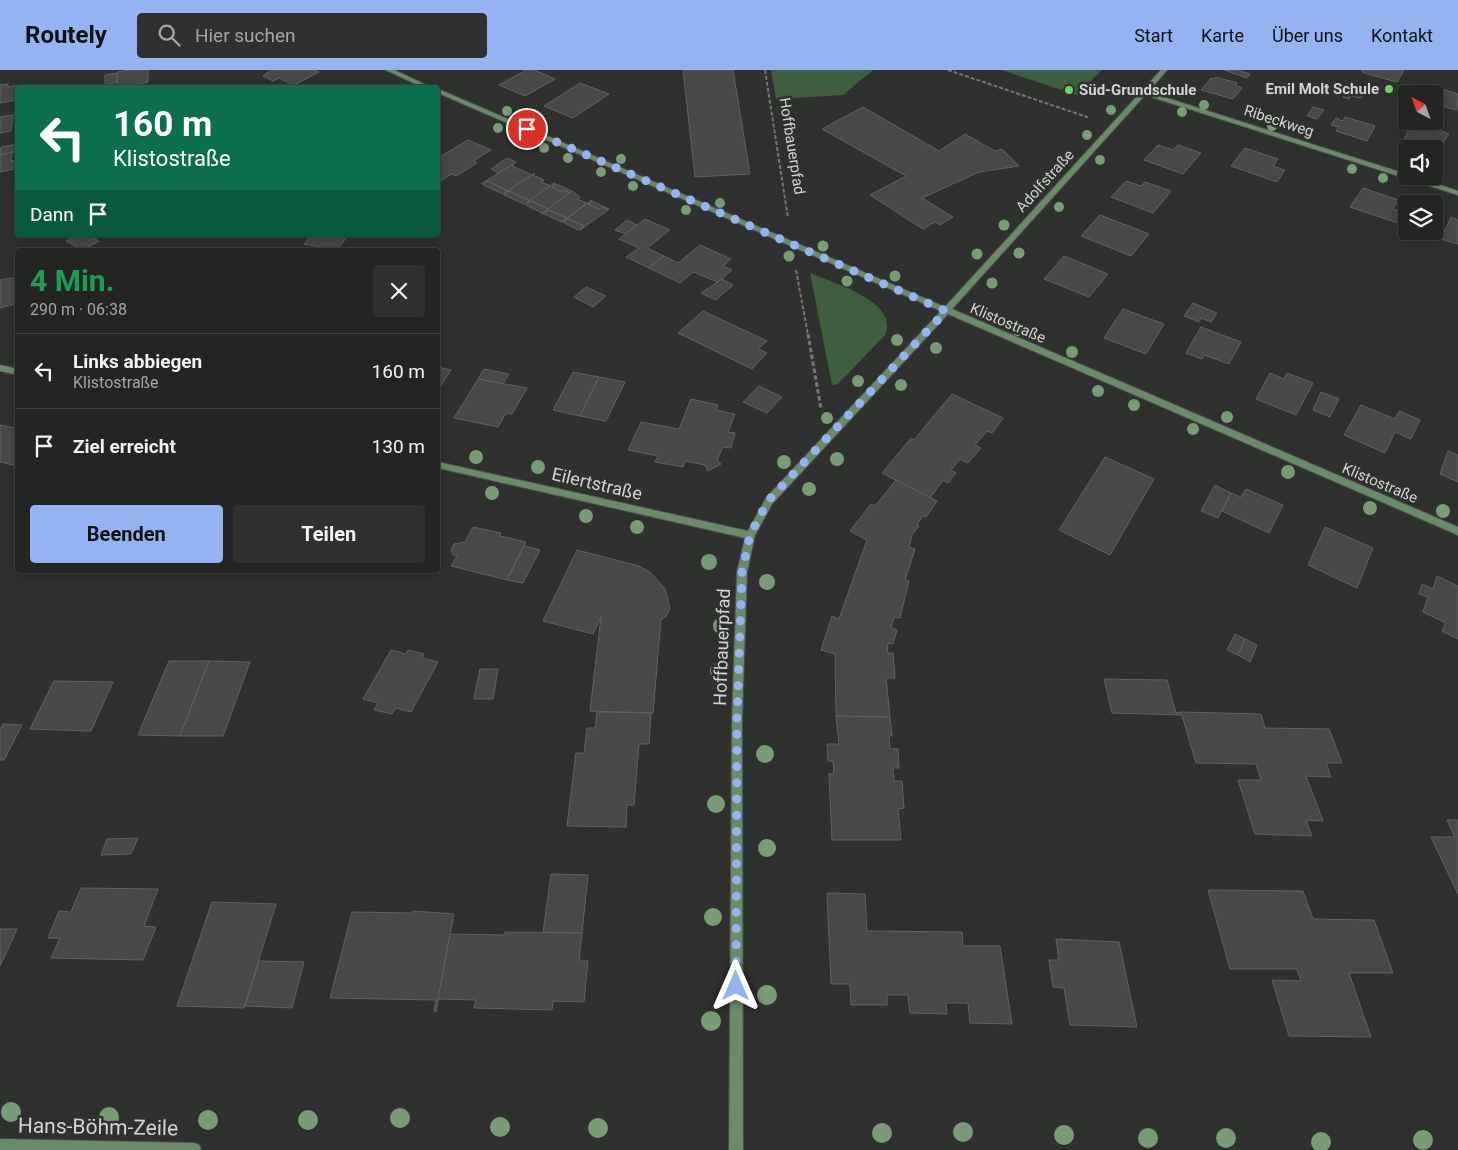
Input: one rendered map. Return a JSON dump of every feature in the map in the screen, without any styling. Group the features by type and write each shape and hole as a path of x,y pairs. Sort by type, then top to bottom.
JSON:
{"street":[{"path":"389,70 423,85"},
{"name":"Adolfstraße","path":"946,311 1164,70"},
{"name":"Klistostraße","path":"440,92 1458,531"},
{"name":"Ribeckweg","path":"1143,92 1398,173"},
{"name":"Ribeckweg","path":"1434,185 1458,193"},
{"name":"Hoffbauerpfad","path":"736,1150 737,719 742,572 750,535 768,501 946,311"},
{"path":"0,368 15,371"},
{"name":"Eilertstraße","path":"440,465 750,535"},
{"name":"Hans-Böhm-Zeile","path":"0,1146 194,1150"}],"path":[{"name":"Hoffbauerpfad","path":"765,70 789,226"},
{"path":"948,70 1095,119"},
{"path":"795,262 821,411"}],"green space":[{"path":"771,70 873,70 843,95 776,99"},
{"path":"1001,70 1102,70 1077,95"},
{"path":"810,273 861,295 882,312 887,322 886,334 838,384 832,385"}],"building":[{"path":"148,70 148,82 117,85 117,72"},
{"path":"271,70 314,70 319,72 294,85 279,78 273,81 263,76"},
{"path":"526,70 534,70 555,79 525,96 499,85"},
{"path":"683,70 733,70 750,174 695,177"},
{"path":"1224,70 1237,70 1250,74 1247,78"},
{"path":"1362,70 1404,70 1397,82 1362,72"},
{"path":"117,73 117,82 105,85 105,75"},
{"path":"1216,77 1237,83 1235,85 1242,88 1233,99 1201,90 1211,78 1214,79"},
{"path":"580,83 609,94 573,118 544,106"},
{"path":"8,84 8,87 15,86 15,100 0,103 0,85"},
{"path":"1443,89 1458,94 1457,110 1443,106"},
{"path":"1347,91 1364,95 1361,98 1351,96 1349,99 1343,97"},
{"path":"863,107 939,151 965,134 995,151 1002,149 1019,166 979,172 922,198 953,217 940,225 935,222 923,229 870,195 906,176 822,129"},
{"path":"1313,107 1324,110 1317,119 1307,116"},
{"path":"13,115 11,131 0,133 0,117"},
{"path":"1345,117 1375,126 1367,141 1336,131 1339,127 1331,125 1336,118 1343,121"},
{"path":"1409,130 1438,130 1449,134 1443,142 1443,140 1404,140"},
{"path":"468,140 491,150 473,161 477,163 456,176 451,174 440,182 440,157"},
{"path":"15,145 15,152 0,155 1,147"},
{"path":"1158,145 1173,150 1178,145 1201,153 1183,174 1144,160"},
{"path":"1245,148 1278,159 1273,166 1285,170 1277,182 1231,166"},
{"path":"12,152 11,161 15,160 15,169 0,172 0,155"},
{"path":"507,158 516,162 499,173 491,169"},
{"path":"513,164 512,166 532,175 508,191 488,181 481,184"},
{"path":"535,173 533,175 544,180 541,182 551,186 530,201 509,191 503,194"},
{"path":"488,181 508,191 503,194 483,185"},
{"path":"1126,181 1141,186 1145,182 1171,191 1153,213 1111,197"},
{"path":"554,183 556,184 552,187 571,193 548,209 531,201 524,204"},
{"path":"556,184 572,191 571,193 564,190 561,192 552,187"},
{"path":"1363,188 1398,200 1393,209 1398,211 1398,223 1350,207"},
{"path":"509,191 530,201 524,204 504,195"},
{"path":"572,191 580,197 577,199 587,203 567,218 549,210 544,214 542,213"},
{"path":"592,200 588,204 599,209 602,207 608,210 580,230 584,226 568,219 562,222"},
{"path":"531,201 548,209 542,213 526,205"},
{"path":"592,201 609,209 602,207 599,209 588,204"},
{"path":"549,210 567,218 562,222 544,214"},
{"path":"1100,215 1149,234 1131,256 1081,236"},
{"path":"1451,217 1458,220 1458,244 1443,240 1443,235"},
{"path":"568,219 584,226 578,230 563,222"},
{"path":"645,219 670,230 647,248 664,256 649,268 626,257 639,248 619,239"},
{"path":"627,220 637,225 625,234 615,230"},
{"path":"73,237 98,237 95,239 99,241 86,248 78,248 66,241"},
{"path":"310,237 347,237 338,248 304,244"},
{"path":"700,245 731,259 723,266 732,270 718,282 693,272 680,283 649,268 664,256 678,263"},
{"path":"1064,256 1108,274 1089,297 1044,279"},
{"path":"15,278 15,304 0,308 0,280"},
{"path":"722,279 733,285 716,300 701,293"},
{"path":"586,287 606,296 593,307 574,297"},
{"path":"1193,303 1217,313 1211,322 1201,318 1199,322 1184,316"},
{"path":"1123,309 1164,324 1146,354 1104,338"},
{"path":"703,311 767,341 758,349 767,353 752,369 678,333"},
{"path":"1201,327 1241,342 1229,364 1204,355 1202,359 1186,353"},
{"path":"440,367 451,370 440,387"},
{"path":"484,369 509,374 503,384 478,379"},
{"path":"573,372 599,377 580,416 553,410"},
{"path":"1270,373 1284,379 1287,373 1313,383 1296,415 1256,399"},
{"path":"599,377 625,382 606,421 580,416"},
{"path":"478,379 527,388 512,414 506,413 498,427 454,418"},
{"path":"759,386 782,397 767,413 743,402"},
{"path":"1321,392 1339,399 1330,417 1313,410"},
{"path":"952,394 1003,418 992,433 987,431 975,445 981,448 968,463 960,459 951,470 956,473 948,483 943,480 930,498 882,473 911,438 914,440"},
{"path":"691,399 718,405 716,410 735,414 728,432 735,433 731,448 723,447 717,460 721,464 708,471 705,465 685,461 683,467 655,462 658,456 628,450 641,422 679,429"},
{"path":"1361,405 1395,419 1399,411 1420,420 1411,439 1395,432 1385,453 1344,435"},
{"path":"0,425 14,428 15,465 0,462"},
{"path":"1448,451 1458,455 1458,482 1440,474"},
{"path":"1105,457 1154,479 1110,555 1059,530"},
{"path":"896,480 937,501 926,517 923,516 917,524 919,526 912,535 909,547 915,549 905,580 909,581 900,618 894,617 891,628 897,630 893,644 888,643 887,653 893,653 895,678 886,678 890,717 836,716 835,654 821,650 832,616 839,619 867,540 850,531 871,504 875,506"},
{"path":"1215,485 1231,493 1218,518 1201,511"},
{"path":"1246,489 1283,505 1269,533 1222,511 1231,493 1241,497"},
{"path":"473,527 501,533 500,536 526,542 507,580 451,566 457,556 453,555 451,550 454,544 465,542"},
{"path":"1325,527 1373,548 1357,588 1308,565"},
{"path":"524,546 540,550 523,583 507,580"},
{"path":"577,550 639,566 651,573 665,589 670,608 666,617 661,619 653,713 590,711 601,617 593,634 543,621"},
{"path":"1437,576 1458,586 1458,639 1442,631 1446,623 1423,612 1428,597 1419,594 1422,584 1433,589"},
{"path":"1235,634 1245,639 1238,655 1227,650"},
{"path":"1245,639 1257,645 1250,662 1238,655"},
{"path":"391,650 406,654 408,650 424,654 422,658 438,662 411,712 396,708 392,714 374,710 378,703 363,699"},
{"path":"169,661 209,661 180,736 138,735"},
{"path":"209,661 250,662 223,736 180,736"},
{"path":"480,669 498,669 493,699 474,699"},
{"path":"1104,679 1167,680 1176,713 1181,712 1182,715 1112,713"},
{"path":"54,681 113,682 91,731 30,729"},
{"path":"597,712 651,713 649,744 639,744 634,805 627,805 626,827 567,826 576,753 584,753 587,728 595,728"},
{"path":"1181,712 1261,714 1265,728 1329,729 1342,763 1326,763 1331,777 1306,776 1323,821 1306,820 1312,836 1255,834 1238,780 1261,780 1256,764 1196,763"},
{"path":"836,716 890,717 892,736 889,736 890,749 898,749 899,768 893,768 894,781 902,781 904,808 898,809 901,840 832,840 829,774 834,774 833,761 828,761 827,744 839,744"},
{"path":"3,724 22,725 4,760 0,760 0,730"},
{"path":"1447,820 1458,820 1458,894 1431,837 1455,837"},
{"path":"138,838 131,854 101,855 107,839"},
{"path":"551,874 588,875 582,933 543,933"},
{"path":"81,888 158,889 144,926 156,927 143,960 51,958 60,938 48,938 59,911 71,912"},
{"path":"1208,890 1303,891 1313,919 1374,920 1393,973 1349,973 1371,1037 1289,1036 1272,980 1301,981 1297,969 1230,969"},
{"path":"827,893 865,894 867,931 962,932 963,946 1000,946 1012,1024 970,1023 968,1003 946,1003 947,1014 910,1013 908,995 887,995 887,1005 851,1005 850,984 831,984"},
{"path":"212,902 276,904 244,1008 177,1006"},
{"path":"413,911 454,914 436,1012 434,1011 436,1000 330,998 352,912 412,913"},
{"path":"0,929 17,929 0,966"},
{"path":"505,932 582,933 579,961 588,961 584,1002 553,1001 552,1010 474,1008 476,1000 438,999 450,934 504,935"},
{"path":"1056,939 1119,942 1137,1027 1070,1025 1064,988 1053,987 1049,960 1059,960"},
{"path":"259,961 304,962 292,1008 245,1006"}],"place":[{"name":"Emil Molt Schule","path":"1389,89"},
{"name":"Süd-Grundschule","path":"1069,90"}],"route":[{"path":"527,129 946,311 768,501 750,535 742,572 737,719 736,986"}]}
